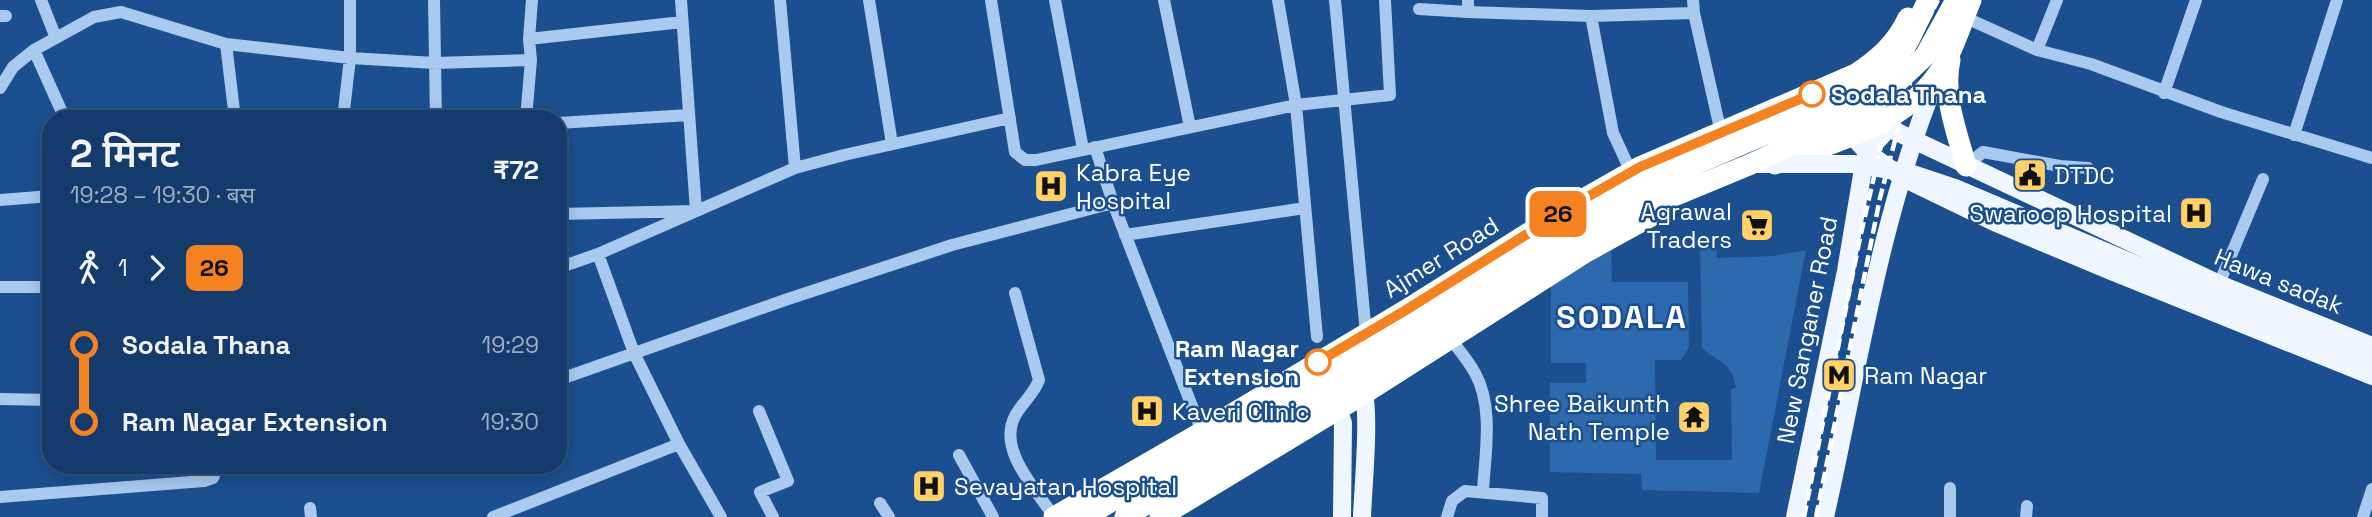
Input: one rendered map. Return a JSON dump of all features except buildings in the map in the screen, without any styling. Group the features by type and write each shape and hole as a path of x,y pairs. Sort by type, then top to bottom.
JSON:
{"highway":[{"name":"Ajmer Road","path":"1054,517 1347,346 1631,172 1836,84 1879,58 1902,34 1916,0"},
{"path":"1085,517 1640,188 1860,91 1909,40 1928,0"},
{"path":"1964,6 1947,71 1947,84 1950,107 1966,166"},
{"path":"1125,517 1628,215 1751,164 1839,124 1874,104 1925,56 1964,6"},
{"path":"1160,517 1365,393 1586,251 1659,210 1760,170 1860,144 1884,126 1938,75 1954,44"}],"main road":[{"path":"1826,516 1876,271 1913,140 1938,75"},
{"name":"Hawa sadak","path":"1836,84 1884,126 2219,284 2372,346"},
{"path":"1812,94 1860,144 1903,178 1994,222 2372,376"},
{"name":"New Sanganer Road","path":"1795,517 1846,271 1860,144"},
{"path":"1751,164 1853,164 1910,173 1966,193 2136,265 2372,359"},
{"path":"1347,346 1365,393 1362,517"},
{"path":"1318,362 1340,408 1343,423 1342,517"}],"street":[{"path":"41,0 56,38"},
{"path":"132,0 132,14"},
{"path":"344,110 350,58 349,0"},
{"path":"434,0 436,110"},
{"path":"527,110 532,0"},
{"path":"681,0 696,211"},
{"path":"780,0 795,168"},
{"path":"869,0 892,144"},
{"path":"991,0 1015,152 1025,160 1036,160 1296,105 1390,95 1385,0"},
{"path":"1055,0 1089,148 1202,432"},
{"path":"1164,0 1190,127"},
{"path":"1278,0 1296,105 1317,337"},
{"path":"1335,0 1366,334"},
{"path":"2037,50 2057,0"},
{"path":"2164,93 2196,0"},
{"path":"2294,135 2337,0"},
{"path":"1419,9 1468,6 1591,16 1693,7 1721,133"},
{"path":"1964,6 2037,50 2091,64 2164,93 2372,158"},
{"path":"0,85 13,67 34,50 94,17 121,12 226,44 350,58 435,63 531,60"},
{"path":"1591,16 1613,133 1631,172"},
{"path":"529,39 682,22"},
{"path":"226,44 234,110"},
{"path":"34,50 61,110"},
{"path":"567,122 689,115"},
{"path":"567,265 598,254 795,168 1010,118"},
{"path":"1966,166 1983,152 2060,166 2088,168"},
{"path":"2219,284 2263,179"},
{"path":"0,200 42,197"},
{"path":"567,377 952,245 1113,203"},
{"path":"1125,235 1305,208"},
{"path":"567,214 696,211"},
{"path":"598,254 634,353 679,444 721,517"},
{"path":"0,288 42,287"},
{"path":"1015,293 1039,380 1036,389 1013,419 1009,435 1013,454 1054,517"},
{"path":"1450,338 1476,374 1484,398 1486,423 1483,491"},
{"path":"0,399 42,400"},
{"path":"759,411 788,481 760,492 773,517"},
{"path":"493,517 679,444"},
{"path":"959,455 993,517"},
{"path":"0,498 204,481 213,478 214,474"},
{"path":"1950,488 1950,517"},
{"path":"2362,517 2372,489"},
{"path":"1447,517 1452,501 1465,491 1542,498 1542,517"},
{"path":"880,503 890,517"}],"shaded area":[{"path":"1716,241 1717,258 1774,256 1806,250 1759,493 1642,490 1641,474 1550,472 1550,383 1586,383 1586,363 1551,363 1551,280 1611,243 1612,282 1688,282 1689,347 1681,360 1655,360 1656,460 1732,460 1731,390 1736,387 1734,379 1724,364 1702,348 1700,242"}],"railway":[{"path":"1804,517 1881,146 1909,57 1938,0"},
{"path":"1816,517 1880,198 1910,83"}],"bus line":[{"name":"26","path":"1318,362 1640,167 1812,94"}],"place":[{"name":"Sodala Thana","path":"1812,94"},
{"name":"DTDC","path":"2030,175"},
{"name":"Kabra Eye Hospital","path":"1051,186"},
{"name":"Swaroop Hospital","path":"2196,213"},
{"name":"Agrawal Traders","path":"1757,225"},
{"name":"Ram Nagar Extension","path":"1318,362"},
{"name":"Ram Nagar","path":"1839,375"},
{"name":"Kaveri Clinic","path":"1147,411"},
{"name":"Shree Baikunth Nath Temple","path":"1694,417"},
{"name":"Sevayatan Hospital","path":"929,486"}],"district":[{"name":"SODALA","path":"1622,317"}]}
